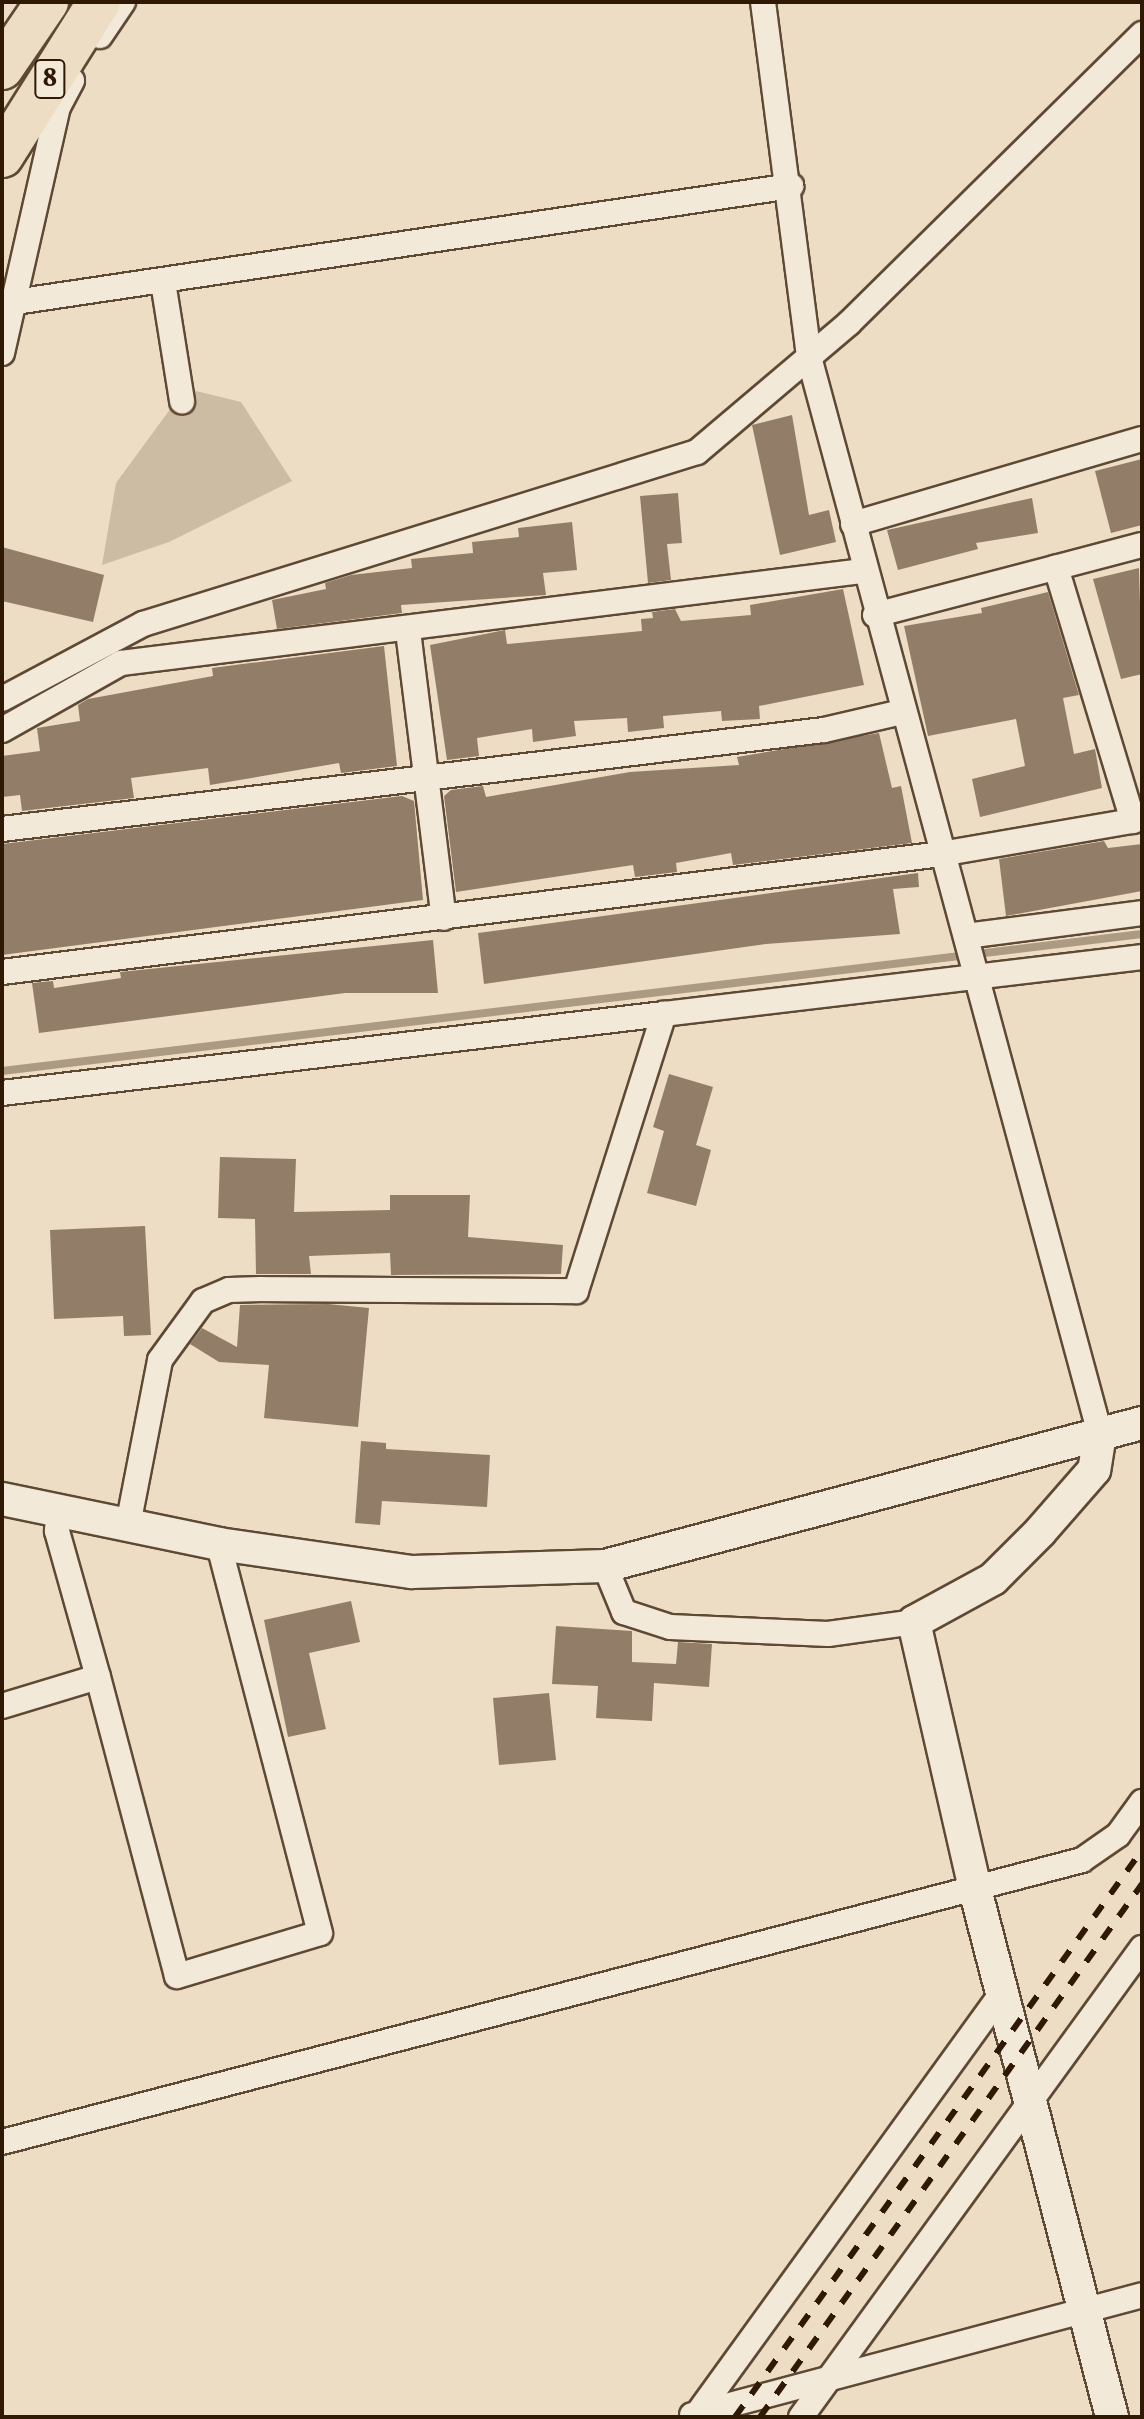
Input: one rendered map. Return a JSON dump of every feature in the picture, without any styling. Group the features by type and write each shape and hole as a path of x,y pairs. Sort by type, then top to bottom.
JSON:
{"highway":[{"name":"8","path":"2,68 47,2"},
{"name":"8","path":"2,156 99,2"}],"street":[{"path":"2,353 58,107 123,2"},
{"path":"605,1566 624,1612 670,1627 828,1634 914,1622 993,1579 1040,1532 1094,1470 1100,1434 978,978 863,571 809,357 791,186 763,2"},
{"path":"2,699 143,624 697,452 809,357 1142,34"},
{"path":"15,302 791,186"},
{"path":"163,282 182,401"},
{"path":"853,524 1142,439"},
{"path":"875,615 1142,545"},
{"path":"2,972 941,854 1138,821 1056,567"},
{"path":"2,730 121,663 408,631 863,571"},
{"path":"408,631 444,918"},
{"path":"2,829 824,730 902,712"},
{"path":"966,936 1142,913"},
{"path":"2,1093 1142,957"},
{"path":"128,1525 160,1360 203,1301 229,1290 261,1289 576,1291 664,1014"},
{"path":"2,1499 219,1544 412,1572 605,1566 1142,1423"},
{"path":"59,1510 57,1531 177,1976 320,1933 219,1544"},
{"path":"914,1622 975,1889 1112,2417"},
{"path":"2,1706 98,1677"},
{"path":"2,2142 1082,1860 1118,1835 1142,1802"},
{"path":"801,2417 1031,2106 1142,1948"},
{"path":"692,2416 1002,1993"},
{"path":"692,2416 1142,2295"}],"shaded area":[{"path":"196,391 241,402 292,481 169,542 102,565 116,483 171,408"}],"building":[{"path":"792,415 809,515 829,510 836,542 780,555 752,425"},
{"path":"1142,459 1142,525 1111,533 1095,471"},
{"path":"678,493 682,543 667,544 671,580 648,583 640,496"},
{"path":"1032,498 1038,533 976,543 978,549 898,570 887,530"},
{"path":"572,522 577,570 543,573 546,595 401,605 402,613 277,629 272,600 326,589 325,583 351,575 412,568 411,559 473,553 472,542 519,537 518,528"},
{"path":"2,547 104,575 93,622 2,601"},
{"path":"1139,568 1142,674 1121,679 1093,579"},
{"path":"843,589 864,685 759,706 760,719 722,721 721,711 663,716 664,728 628,732 627,718 574,721 576,736 533,742 532,729 477,738 479,756 447,760 430,645 505,630 507,644 642,631 641,619 653,618 652,612 675,609 681,621 751,615 750,605"},
{"path":"1048,592 1079,695 1063,698 1074,754 1095,749 1102,788 980,817 972,779 1025,766 1016,719 928,736 904,626 982,613 981,608"},
{"path":"384,646 397,766 341,773 339,763 210,785 208,768 131,778 134,798 22,811 20,795 2,797 2,756 40,751 37,728 80,721 78,705 88,699 213,676 212,668"},
{"path":"879,733 892,788 901,786 912,843 733,865 731,853 676,863 677,872 635,877 633,865 456,892 444,796 451,790 483,786 486,797 630,772 739,765 737,757"},
{"path":"402,796 414,801 423,900 2,955 2,844"},
{"path":"1104,841 1108,848 1142,844 1142,891 1006,916 999,859"},
{"path":"918,873 919,887 893,889 900,934 766,944 484,984 478,933"},
{"path":"433,940 438,993 345,993 39,1033 32,983 53,981 54,988 121,978 120,972"},
{"path":"669,1074 713,1087 696,1145 711,1150 696,1206 647,1193 664,1131 653,1127"},
{"path":"220,1157 296,1159 294,1212 390,1210 390,1195 470,1195 468,1237 563,1245 561,1274 391,1275 390,1253 309,1256 311,1274 256,1274 255,1219 218,1218"},
{"path":"145,1226 151,1335 124,1336 123,1316 54,1319 50,1230"},
{"path":"328,1304 369,1308 358,1427 264,1418 269,1365 219,1362 190,1344 202,1328 237,1347 240,1305"},
{"path":"361,1441 386,1443 386,1449 490,1455 487,1507 382,1501 380,1525 355,1523"},
{"path":"351,1601 360,1642 309,1653 326,1729 288,1737 264,1620"},
{"path":"556,1626 632,1631 632,1662 676,1664 678,1642 712,1644 709,1687 654,1683 652,1721 596,1718 598,1686 552,1684"},
{"path":"549,1693 556,1760 499,1765 493,1698"}],"waterway":[{"path":"2,1071 1142,934"}],"railway":[{"path":"735,2417 1142,1850"},
{"path":"760,2417 1142,1884"}]}
